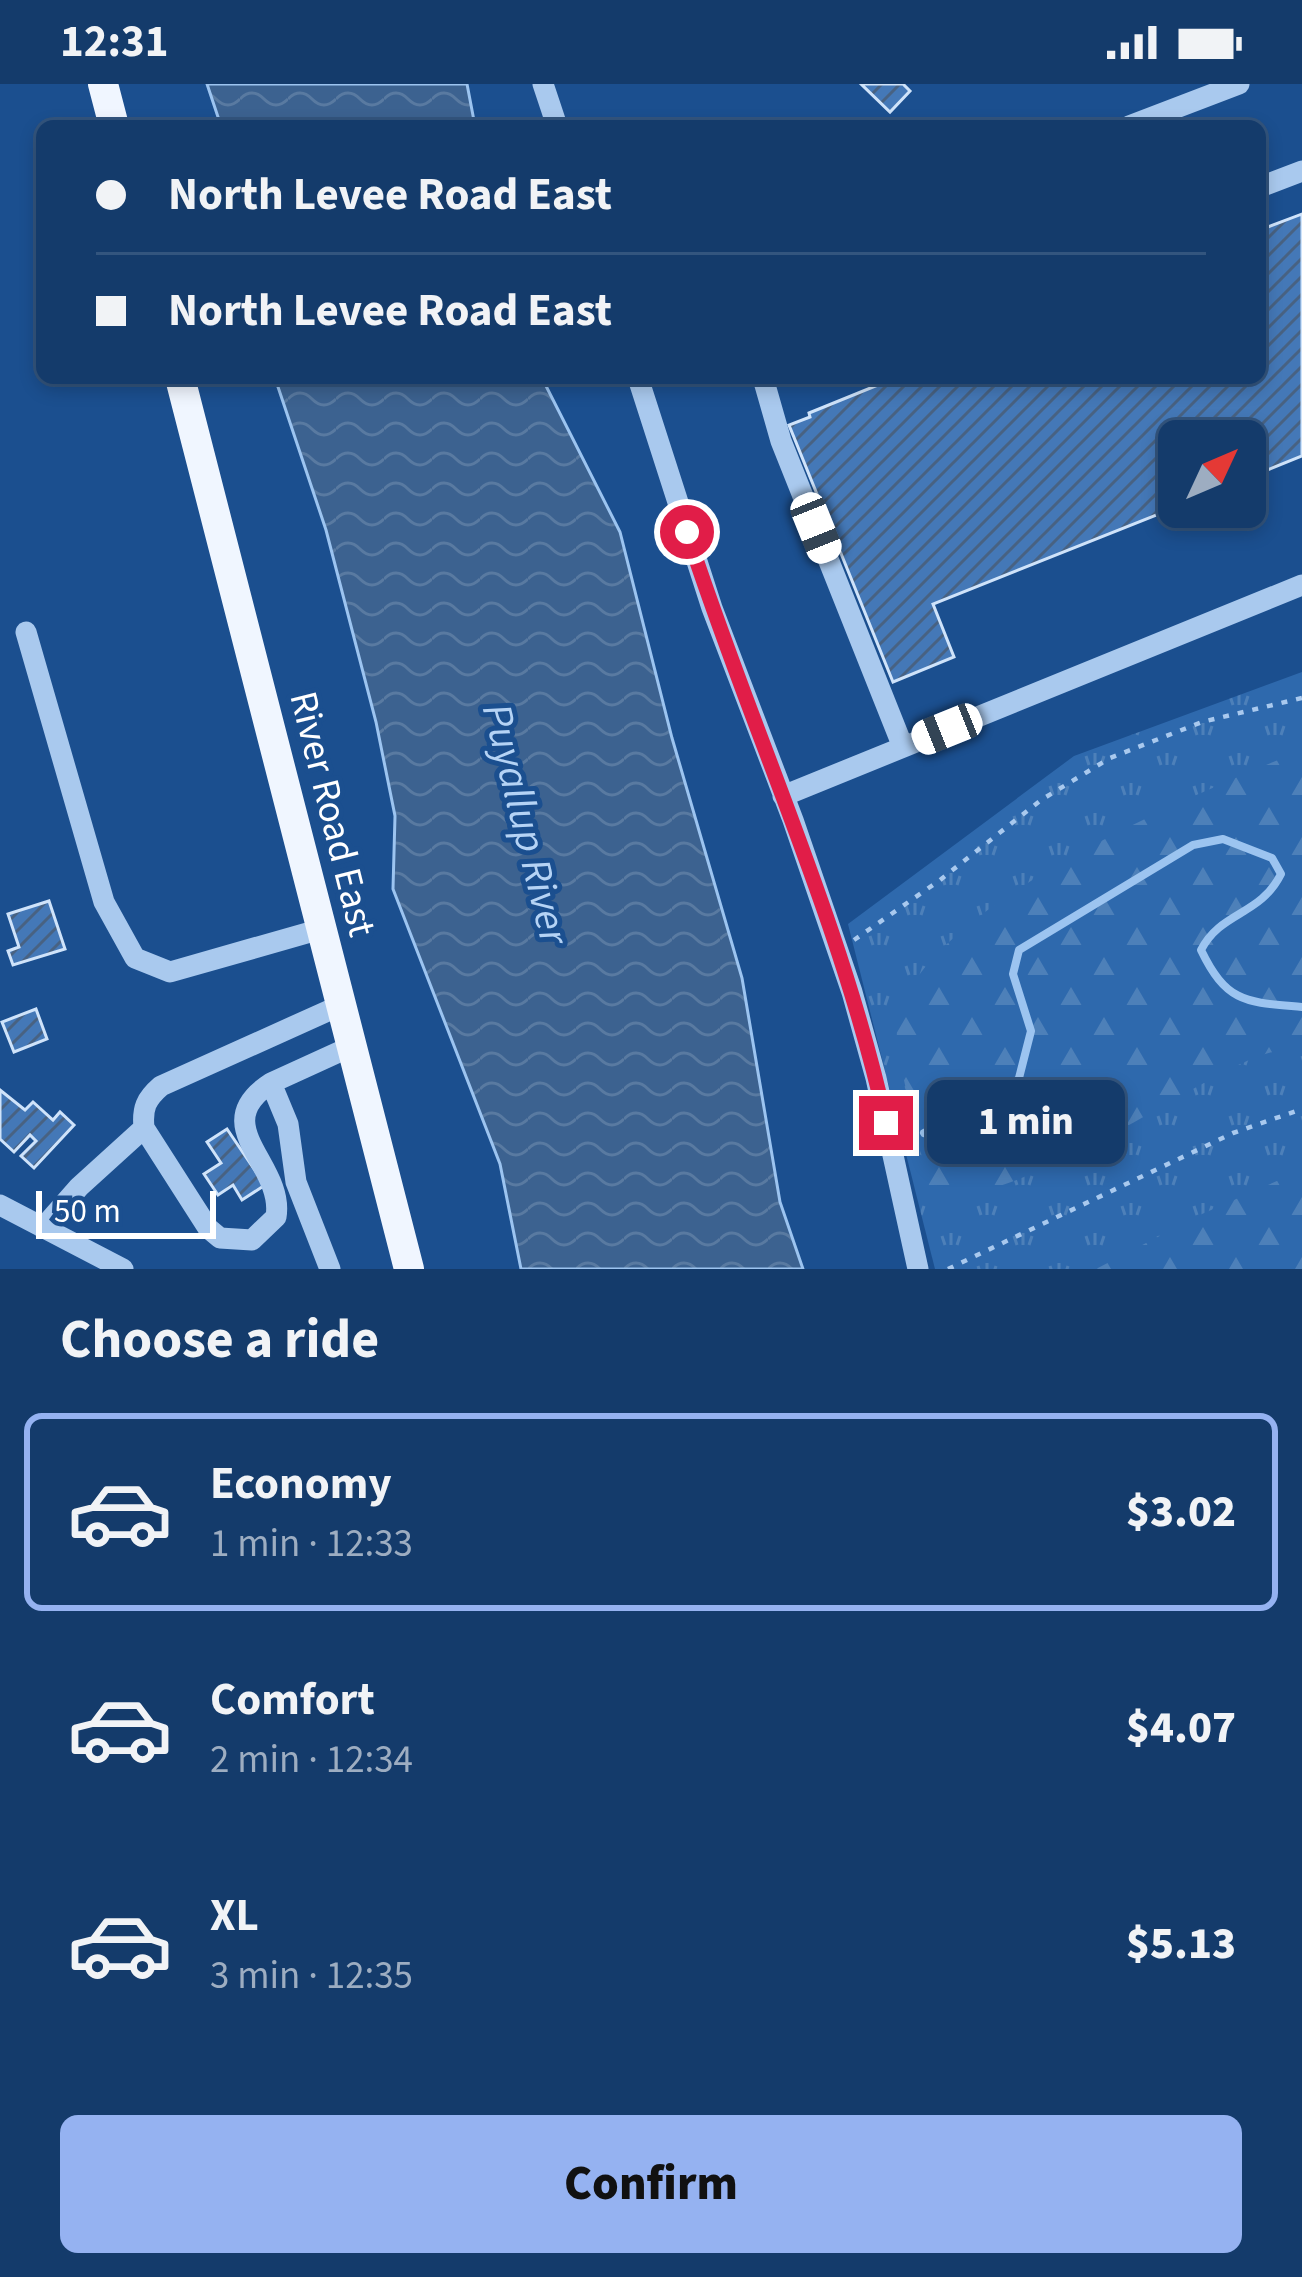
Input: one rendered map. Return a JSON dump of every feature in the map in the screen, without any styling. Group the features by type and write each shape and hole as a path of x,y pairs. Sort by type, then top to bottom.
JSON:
{"main road":[{"path":"103,84 112,120"},
{"name":"River Road East","path":"182,384 409,1269"}],"street":[{"path":"543,84 555,120"},
{"path":"1145,120 1239,84"},
{"path":"1266,185 1302,170"},
{"path":"640,384 712,608 837,946 876,1078 918,1269"},
{"path":"764,384 781,441 903,747"},
{"path":"783,796 1302,585"},
{"path":"26,632 104,902 135,958 170,972 321,928"},
{"path":"341,1005 161,1086 148,1097 142,1112 144,1128 208,1228 220,1238 252,1240 276,1216 272,1180 247,1141 244,1124 255,1093 352,1046"},
{"path":"271,1083 288,1124 296,1182 330,1269"},
{"path":"43,1228 79,1187 144,1128"},
{"path":"1,1208 124,1269"}],"path":[{"path":"837,946 862,938 1041,800 1110,758 1202,722 1302,698"},
{"path":"948,1269 1233,1133 1302,1109"}],"green space":[{"path":"1302,672 1302,1269 935,1269 848,924 1074,756"},
{"path":"1302,750 1302,1044 1249,1060 1045,1168 964,1195 931,1194 897,1037 897,1024 915,980 954,938 1006,897 1068,859 1134,824"},
{"path":"1302,1170 1302,1269 1096,1269 1202,1214"}],"water":[{"path":"207,84 467,84 474,120 219,120"},
{"name":"Puyallup River","path":"277,384 545,384 620,532 672,738 742,978 780,1202 803,1269 521,1269 500,1164 393,889 395,816 326,530"}],"building":[{"path":"861,84 903,84 910,91 890,112"},
{"path":"1302,214 1302,456 1266,471 1266,420 1158,420 1158,514 933,604 954,657 893,682 789,425 880,384 1266,384 1266,228"},
{"path":"49,901 65,949 13,965 8,951 19,947 8,914"},
{"path":"36,1009 47,1039 14,1052 2,1022"},
{"path":"0,1090 25,1110 33,1102 53,1120 60,1112 74,1125 34,1168 21,1156 36,1141 30,1135 14,1152 0,1139"},
{"path":"227,1129 265,1185 242,1200 233,1185 218,1195 204,1174 221,1163 207,1142"}],"waterway":[{"path":"924,1133 1000,1100 1019,1078 1031,1031 1013,974 1019,950 1193,845 1223,839 1272,858 1281,874 1272,888 1219,928 1201,950 1220,981 1241,997 1302,1007"}],"route":[{"path":"687,532 725,646 821,897 886,1123"}]}
